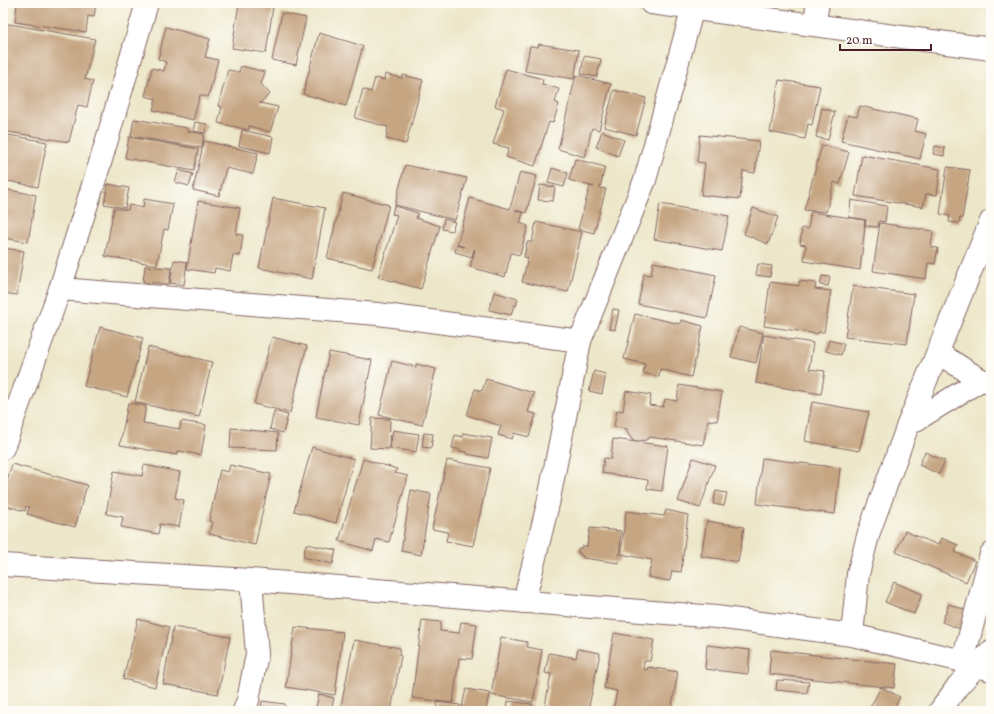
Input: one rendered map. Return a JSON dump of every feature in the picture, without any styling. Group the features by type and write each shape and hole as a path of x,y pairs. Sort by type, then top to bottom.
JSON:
{"street":[{"path":"3,448 60,289 101,160 147,3"},
{"path":"651,3 991,49"},
{"path":"814,25 818,3"},
{"path":"524,602 548,504 580,341 645,180 694,8"},
{"path":"852,635 858,574 869,532 908,425 991,221"},
{"path":"60,289 378,314 580,341"},
{"path":"908,425 986,381 938,352"},
{"path":"940,711 957,687 981,662 986,576 991,554"},
{"path":"3,566 251,580 716,617 852,635 981,662"},
{"path":"244,711 248,700 257,654 251,580"}],"building":[{"path":"17,3 96,3 94,17 88,16 86,32 15,22"},
{"path":"239,3 273,7 266,53 232,48"},
{"path":"282,13 306,18 296,65 272,60"},
{"path":"3,23 95,39 85,79 93,81 87,107 78,105 69,142 3,131"},
{"path":"166,27 210,39 205,57 218,60 208,97 200,95 193,120 153,110 156,99 145,96 152,68 164,71 166,62 158,59"},
{"path":"319,33 363,46 346,106 303,94"},
{"path":"539,44 579,50 574,79 525,71 530,46 538,47"},
{"path":"584,56 601,59 597,77 581,74"},
{"path":"241,66 265,72 261,84 270,94 260,103 278,107 270,132 249,126 249,130 218,123 222,107 218,106 228,70 239,72"},
{"path":"506,69 543,79 542,84 559,89 555,102 559,104 553,123 549,122 535,166 506,157 509,148 493,144 504,109 495,106"},
{"path":"385,74 402,78 403,75 423,80 406,144 386,139 388,127 355,118 363,89 371,92 375,78 384,80"},
{"path":"576,75 611,84 599,130 592,128 585,157 558,149"},
{"path":"779,80 820,86 812,125 808,124 805,139 770,132"},
{"path":"614,90 646,98 636,135 604,127"},
{"path":"860,106 918,119 915,131 926,134 920,159 841,141 848,115 857,117"},
{"path":"822,108 835,112 828,140 816,137"},
{"path":"134,119 187,128 187,131 204,134 202,148 131,136"},
{"path":"195,122 207,124 205,133 193,131"},
{"path":"242,130 273,137 270,153 239,146"},
{"path":"602,131 624,140 618,156 596,147"},
{"path":"3,134 47,142 38,187 3,180"},
{"path":"700,135 759,141 755,173 743,171 740,199 701,195 705,163 697,162"},
{"path":"129,137 198,149 194,171 125,158"},
{"path":"204,141 258,153 253,174 226,168 219,196 193,190"},
{"path":"822,145 849,152 840,184 834,182 826,212 804,210"},
{"path":"935,146 945,148 944,156 933,154"},
{"path":"862,155 940,169 937,195 926,194 923,207 855,196"},
{"path":"575,159 605,167 600,188 606,189 594,233 578,229 590,186 594,187 569,180"},
{"path":"405,165 467,178 455,220 395,205"},
{"path":"947,167 970,170 962,219 960,218 959,223 949,222 950,216 940,214"},
{"path":"552,168 568,173 564,187 548,183"},
{"path":"179,170 193,174 189,186 175,182"},
{"path":"520,172 537,176 526,213 515,210 523,213 520,223 528,226 520,255 511,253 505,277 470,267 474,249 472,257 455,252 470,198 510,209"},
{"path":"108,184 129,188 125,208 104,204"},
{"path":"540,185 555,187 553,201 538,200"},
{"path":"3,189 36,195 28,242 3,238"},
{"path":"343,193 389,205 372,269 327,258"},
{"path":"273,198 325,208 312,279 259,268"},
{"path":"144,199 173,204 168,230 164,229 157,265 105,256 114,208 128,210 129,205 143,208"},
{"path":"851,200 887,206 885,222 879,221 878,227 865,226 866,220 849,217"},
{"path":"198,201 240,208 236,234 243,235 240,256 233,255 230,271 215,268 214,273 187,269"},
{"path":"660,204 729,216 722,251 654,239"},
{"path":"394,206 418,213 416,218 440,226 421,289 378,277 397,215 392,214"},
{"path":"753,208 778,217 768,244 744,234"},
{"path":"811,212 865,220 860,270 804,261 806,245 800,244 802,228 808,229"},
{"path":"444,219 455,222 452,231 442,229"},
{"path":"536,222 582,232 568,292 522,282 528,258 524,257 527,242 532,242"},
{"path":"880,223 933,231 931,247 938,248 935,264 928,263 926,279 873,271"},
{"path":"3,248 24,251 17,295 3,293"},
{"path":"174,260 187,262 184,285 170,283"},
{"path":"653,262 716,275 707,318 638,304 644,274 651,275"},
{"path":"758,264 772,266 770,277 756,275"},
{"path":"145,266 171,268 169,284 143,282"},
{"path":"822,276 830,277 828,286 820,285"},
{"path":"799,281 816,283 815,289 831,291 824,332 818,332 818,334 764,326 770,282 799,286"},
{"path":"853,286 914,294 907,344 845,337"},
{"path":"494,292 518,299 516,306 514,305 511,315 489,310"},
{"path":"613,309 619,310 615,330 609,328"},
{"path":"635,314 680,324 681,320 703,326 691,377 660,369 659,377 643,373 645,364 624,359"},
{"path":"100,327 143,338 127,397 84,386"},
{"path":"739,327 763,333 756,363 731,357"},
{"path":"764,335 813,343 809,369 825,371 821,394 756,383"},
{"path":"272,337 307,346 290,413 254,404"},
{"path":"829,340 844,344 841,355 826,351"},
{"path":"148,347 212,362 199,417 135,402"},
{"path":"329,352 372,360 359,425 316,417"},
{"path":"392,361 416,367 416,364 436,369 422,425 379,415"},
{"path":"594,371 606,374 602,394 589,391"},
{"path":"486,379 534,393 528,412 536,414 529,437 514,433 512,439 498,435 501,426 467,415 475,389 482,391"},
{"path":"679,385 722,392 717,421 708,420 703,445 650,437 646,440 632,440 627,432 627,429 614,427 617,410 623,411 626,391 651,395 649,405 663,407 665,399 677,401"},
{"path":"812,402 869,412 859,451 805,441"},
{"path":"128,403 146,406 143,423 180,429 181,421 206,425 201,455 178,451 177,455 120,445"},
{"path":"274,411 288,415 283,433 270,429"},
{"path":"372,418 390,419 389,449 370,448"},
{"path":"231,428 278,433 277,450 230,448"},
{"path":"393,430 419,434 416,452 390,448"},
{"path":"424,433 433,434 431,448 422,447"},
{"path":"463,433 492,438 488,458 467,454 467,452 452,448 455,435 463,437"},
{"path":"613,439 668,446 662,491 647,489 648,480 602,473 604,458 611,459"},
{"path":"312,447 354,459 336,523 294,511"},
{"path":"925,452 945,461 939,474 919,465"},
{"path":"693,458 715,465 700,508 678,501"},
{"path":"762,458 840,468 835,514 757,504"},
{"path":"363,459 397,469 395,473 408,476 389,542 376,539 373,551 339,541"},
{"path":"447,460 490,468 473,546 446,541 448,532 432,529"},
{"path":"12,464 87,485 75,527 27,514 29,507 26,506 25,511 3,505 3,496"},
{"path":"144,465 180,472 175,498 184,500 179,527 160,524 158,534 121,527 123,517 106,514 114,471 142,476"},
{"path":"230,465 271,474 255,545 209,534 212,522 209,521 220,470 228,472"},
{"path":"411,490 431,494 421,555 401,551"},
{"path":"716,491 727,493 724,506 713,504"},
{"path":"666,510 688,515 681,572 672,571 670,581 648,577 652,560 621,554 626,511 664,516"},
{"path":"707,521 744,527 738,562 701,556"},
{"path":"590,528 621,531 619,563 583,558 580,553 578,553 578,549 582,546 587,546"},
{"path":"905,531 938,545 941,538 958,545 955,552 975,561 966,582 896,552"},
{"path":"306,544 336,550 333,564 303,557"},
{"path":"894,582 922,594 914,614 885,602"},
{"path":"949,604 971,612 963,630 942,622"},
{"path":"138,619 169,627 155,687 123,679"},
{"path":"422,620 441,622 440,631 459,633 461,622 477,624 472,659 459,658 453,703 412,698"},
{"path":"173,627 230,637 218,694 163,684"},
{"path":"295,627 343,632 335,695 286,687"},
{"path":"614,633 654,640 650,661 644,661 643,669 647,670 648,667 678,672 671,711 613,711 617,691 604,688"},
{"path":"501,637 527,642 527,647 542,650 533,702 491,695"},
{"path":"354,640 400,648 399,655 401,656 391,711 340,711"},
{"path":"707,645 750,650 748,674 705,669"},
{"path":"578,649 600,653 588,711 561,711 561,709 545,706 551,674 545,673 549,653 576,658"},
{"path":"771,650 897,664 894,688 769,674"},
{"path":"777,680 809,682 807,693 776,690"},
{"path":"881,687 900,697 893,711 868,711"},
{"path":"466,689 489,693 486,711 461,711"},
{"path":"319,694 334,698 331,711 315,711"},
{"path":"262,701 285,704 284,711 260,711"},
{"path":"508,701 532,704 531,711 507,711"},
{"path":"437,702 460,705 460,711 436,711"}]}
